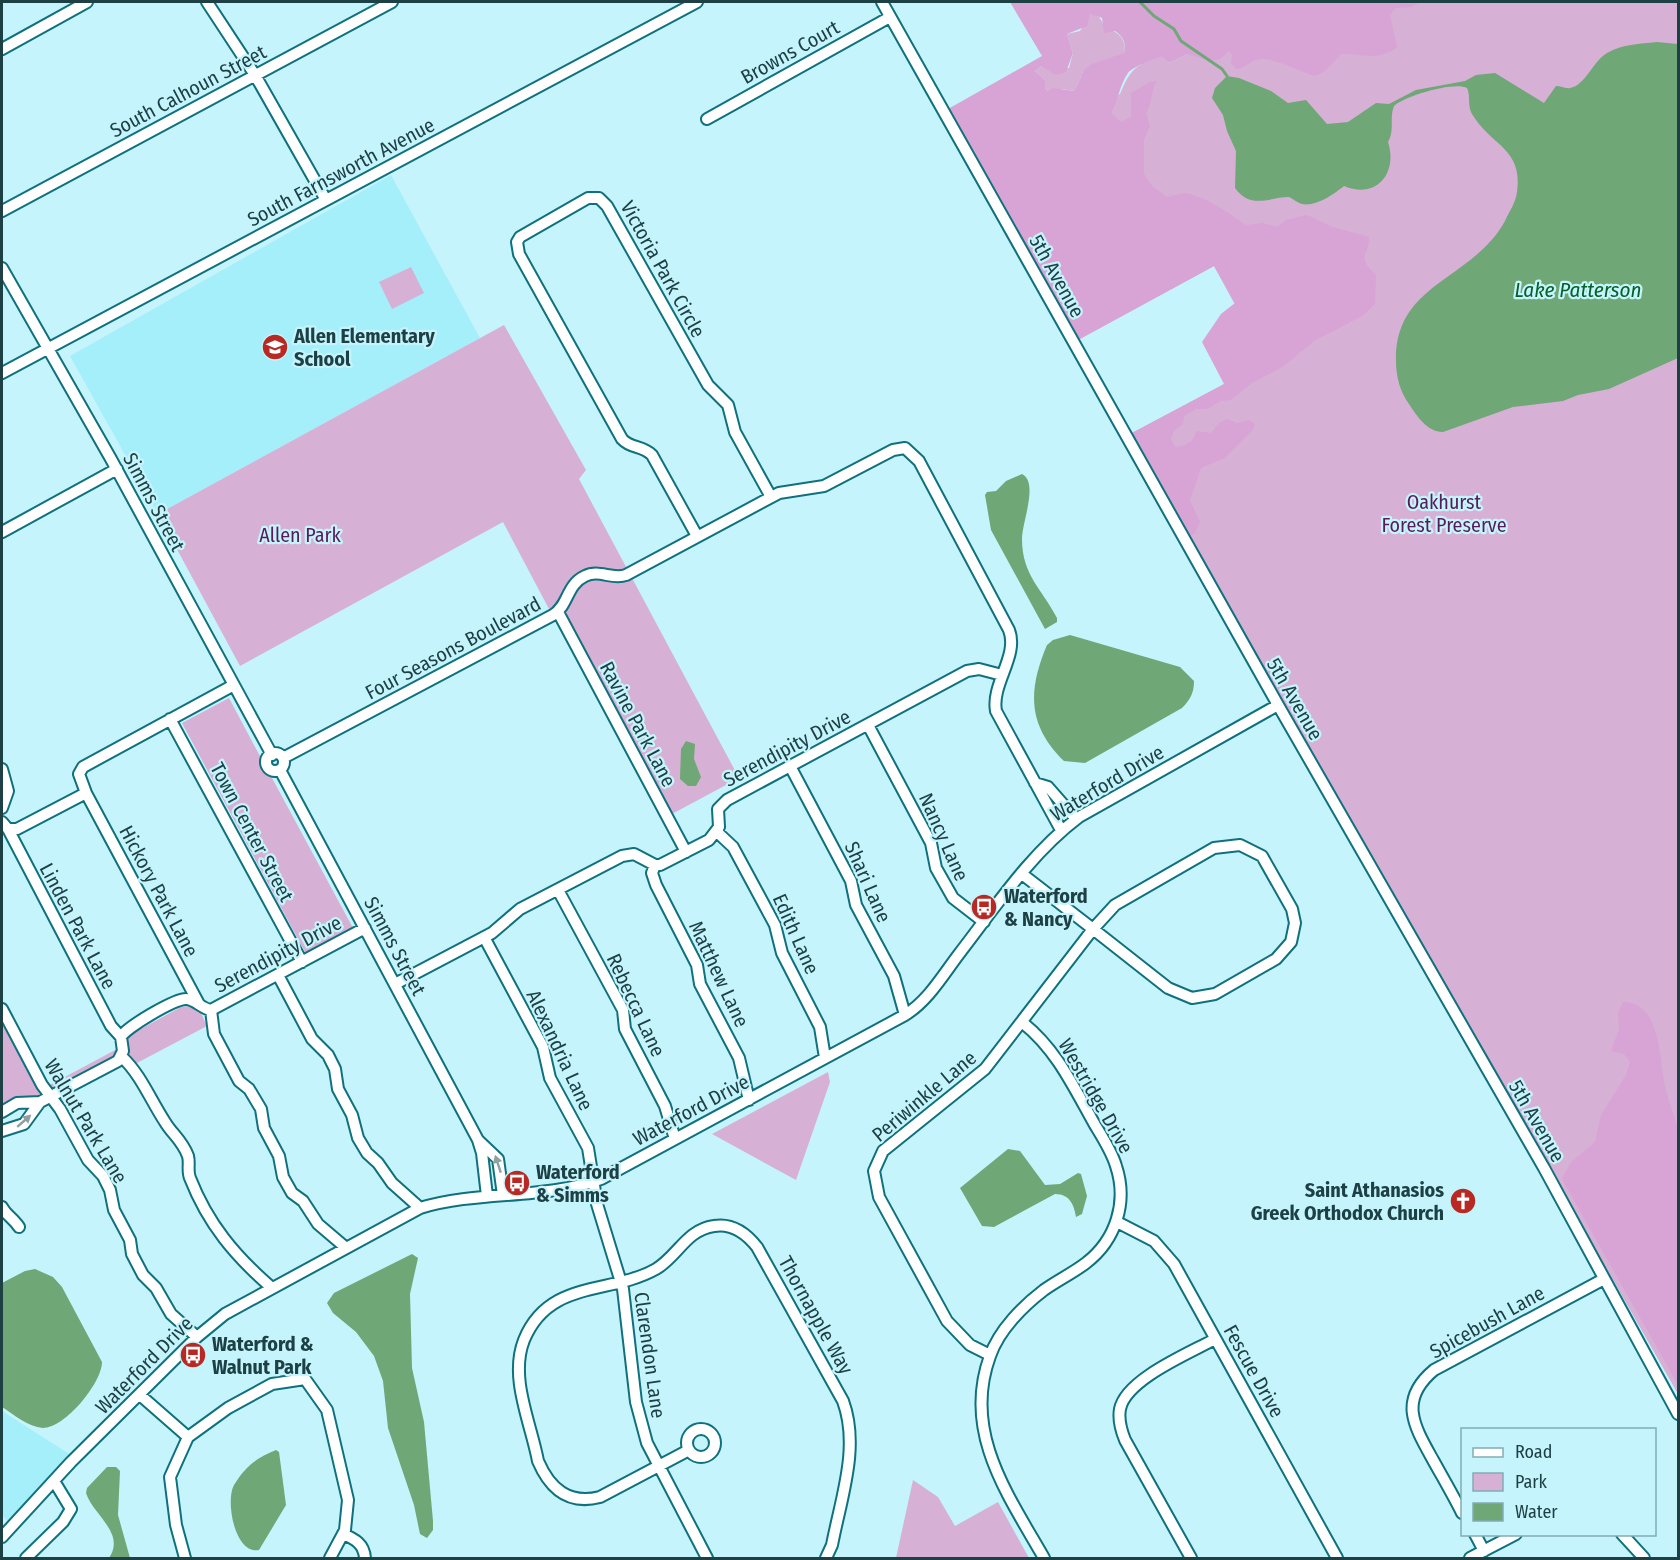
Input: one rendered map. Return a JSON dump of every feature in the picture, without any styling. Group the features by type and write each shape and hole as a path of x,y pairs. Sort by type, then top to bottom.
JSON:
{"street":[{"path":"2,49 87,2"},
{"path":"207,2 255,75 326,200"},
{"name":"South Calhoun Street","path":"2,211 392,2"},
{"name":"South Farnsworth Avenue","path":"2,373 697,2"},
{"name":"5th Avenue","path":"882,2 1278,705 1539,1160 1678,1414"},
{"name":"Browns Court","path":"707,119 890,16"},
{"name":"Victoria Park Circle","path":"697,536 652,455 643,447 631,446 622,439 519,254 517,242 520,237 588,198 599,198 607,206 708,385 728,405 735,432 771,497"},
{"name":"Simms Street","path":"2,268 117,469 232,686 272,755 267,762 268,767 273,771 280,770 478,1140 483,1153 487,1196"},
{"name":"Four Seasons Boulevard","path":"283,758 558,612 570,587 581,578 602,573 620,577 786,490 824,486 893,450 905,448 911,451 919,461 1009,630 1012,642 995,700 996,711 1061,830"},
{"path":"2,532 117,469"},
{"name":"Ravine Park Lane","path":"558,612 686,852"},
{"name":"Serendipity Drive","path":"717,832 717,814 721,804 967,671 979,669 1002,675"},
{"path":"5,826 22,828 86,793 79,774 83,767 232,686"},
{"name":"Waterford Drive","path":"2,1537 54,1481 197,1337 225,1314 420,1208 453,1199 504,1195 593,1182 905,1015 928,995 1022,874 1061,830 1076,819 1278,705"},
{"name":"Town Center Street","path":"170,719 302,962"},
{"name":"Nancy Lane","path":"868,724 931,843 936,868 953,898 984,922"},
{"path":"272,755 279,754 283,758 284,765 280,770"},
{"name":"Shari Lane","path":"790,766 851,881 856,905 894,976 905,1015"},
{"path":"2,769 8,791 2,808"},
{"name":"Four Seasons Boulevard","path":"1035,783 1048,787 1076,819"},
{"name":"Hickory Park Lane","path":"86,793 200,1006"},
{"name":"Linden Park Lane","path":"5,826 111,1026 121,1037"},
{"path":"395,984 483,937 514,913 629,854 640,855 655,865 667,862 709,840 717,832"},
{"name":"Edith Lane","path":"717,832 733,847 775,925 782,953 820,1027 825,1058"},
{"path":"1022,874 1173,992 1198,998 1215,994 1276,960 1291,942 1295,923 1292,909 1262,856 1245,847 1229,844 1214,848 1129,895 1093,929"},
{"name":"Matthew Lane","path":"655,865 652,873 656,885 698,965 700,984 739,1058 748,1100"},
{"name":"Rebecca Lane","path":"558,890 623,1010 625,1029 665,1106 675,1139"},
{"name":"Serendipity Drive","path":"121,1037 127,1028 179,1001 192,1001 212,1010 365,928"},
{"name":"Periwinkle Lane","path":"990,1355 970,1345 947,1321 879,1197 874,1172 877,1160 892,1142 985,1069 1023,1023 1093,929"},
{"name":"Alexandria Lane","path":"483,937 543,1047 550,1078 588,1148 593,1182"},
{"path":"278,975 312,1039 328,1054 335,1069 338,1089 352,1115 358,1138 367,1153 378,1162 392,1183 420,1208"},
{"name":"Walnut Park Lane","path":"2,1009 42,1085 88,1160 103,1176 110,1190 114,1210 130,1240 132,1254 143,1275 156,1288 171,1314 197,1337"},
{"path":"212,1010 214,1034 239,1081 249,1089 261,1109 264,1128 279,1156 283,1177 292,1193 303,1201 318,1224 345,1247"},
{"name":"Westridge Drive","path":"1023,1023 1052,1051 1116,1164 1121,1192 1117,1222 1098,1253 1031,1300 1007,1328 990,1355 982,1410 990,1461 1044,1558"},
{"path":"121,1037 122,1057 138,1074 167,1126 178,1135 188,1155 189,1177 219,1235 241,1262 272,1288"},
{"path":"2,1112 17,1103 40,1102 51,1097 122,1057"},
{"path":"2,1131 24,1124 40,1102"},
{"name":"Simms Street","path":"478,1140 498,1159 504,1195"},
{"name":"Clarendon Lane","path":"593,1182 599,1211 621,1281 636,1402 647,1443 707,1558"},
{"path":"2,1207 19,1227"},
{"name":"Fescue Drive","path":"1117,1222 1142,1233 1165,1251 1337,1558"},
{"name":"Thornapple Way","path":"689,1450 600,1497 588,1500 564,1495 545,1476 538,1461 520,1378 519,1363 524,1341 534,1323 548,1308 570,1294 621,1281 656,1268 693,1234 714,1226 734,1228 744,1233 757,1247 843,1401 849,1417 851,1446 832,1545 826,1558"},
{"name":"Spicebush Lane","path":"1461,1511 1416,1428 1412,1413 1414,1396 1421,1382 1434,1370 1604,1279"},
{"path":"1191,1558 1125,1440 1120,1426 1120,1410 1124,1398 1139,1382 1215,1339"},
{"path":"185,1558 176,1525 170,1477 188,1437 228,1408 272,1384 305,1379 327,1410 348,1500 343,1534 330,1558"},
{"path":"140,1395 188,1437"},
{"path":"26,1558 63,1521 71,1509 54,1481"},
{"path":"343,1534 354,1539 364,1549 365,1558"},
{"path":"1475,1536 1484,1551"},
{"path":"1470,1558 1512,1536"},
{"path":"1624,1536 1644,1558"}],"shaded area":[{"path":"1010,2 1420,2 1411,7 1396,8 1390,15 1397,47 1390,52 1377,56 1341,54 1324,72 1315,76 1282,63 1262,59 1236,69 1231,63 1232,55 1229,51 1220,59 1210,61 1188,54 1169,63 1162,56 1130,71 1123,82 1111,113 1121,122 1131,117 1131,93 1150,82 1157,81 1146,113 1150,126 1144,140 1144,174 1152,186 1167,197 1186,193 1201,198 1246,225 1263,223 1277,227 1286,220 1307,215 1333,227 1369,237 1365,260 1376,275 1375,304 1362,316 1314,341 1284,366 1252,383 1231,400 1220,401 1208,409 1196,409 1184,416 1183,424 1174,431 1171,439 1175,447 1189,443 1196,431 1211,433 1219,423 1227,419 1237,423 1249,420 1255,424 1253,430 1225,458 1201,468 1190,500 1200,522 1195,533 1189,537 1130,434 1224,384 1202,342 1221,314 1235,303 1214,266 1078,340 948,109 1042,56","holes":["1090,14 1102,18 1104,33 1115,31 1122,38 1124,53 1092,64 1085,69 1074,91 1053,88 1048,91 1045,88 1045,80 1035,71 1042,66 1055,75 1066,72 1073,53 1067,34 1087,26"]},
{"name":"Allen Elementary School","path":"391,175 480,338 158,514 70,356"},
{"path":"1623,1002 1635,1004 1645,1011 1651,1021 1659,1047 1665,1086 1677,1126 1678,1385 1562,1179 1571,1162 1595,1142 1601,1115 1626,1075 1630,1062 1624,1054 1611,1051 1619,1029 1618,1013"},
{"path":"2,1411 74,1457 9,1523 2,1515"}],"green space":[{"name":"Oakhurst Forest Preserve","path":"1194,2 1678,2 1678,1394 1130,434 1266,362 1214,266 1078,340 983,169 1120,94 1131,73 1140,65 1162,55 1169,63 1192,54"},
{"path":"1090,14 1098,16 1104,27 1120,36 1125,47 1124,53 1081,77 1074,91 1061,89 1049,92 1045,88 1045,80 1035,71 1042,66 1069,68 1073,53 1067,34 1080,31"},
{"path":"411,267 424,293 392,309 379,282"},
{"name":"Allen Park","path":"504,325 586,470 579,479 739,778 672,814 560,604 549,609 503,522 240,666 158,514"},
{"path":"229,698 261,758 261,771 272,778 353,928 306,954 182,723"},
{"path":"189,1006 201,1013 207,1026 135,1064 127,1051 128,1036 181,1007"},
{"path":"2,1019 39,1088 39,1097 16,1099 2,1105"},
{"path":"117,1049 111,1059 55,1087 48,1086"},
{"path":"828,1072 830,1082 796,1180 712,1134"},
{"path":"913,1480 938,1497 955,1526 998,1502 1029,1558 896,1558"}],"water":[{"name":"Lake Patterson","path":"1657,42 1678,44 1678,358 1609,389 1578,395 1563,401 1513,407 1443,432 1432,429 1423,422 1403,394 1396,367 1399,335 1408,314 1421,298 1491,241 1505,221 1517,192 1518,177 1511,157 1472,114 1467,88 1452,86 1441,88 1408,98 1394,106 1388,142 1390,164 1382,180 1366,189 1344,186 1313,204 1300,203 1289,197 1254,201 1241,195 1235,188 1236,151 1223,115 1212,98 1215,88 1227,76 1239,78 1271,91 1288,103 1306,100 1327,124 1348,122 1376,103 1389,104 1416,90 1465,81 1476,75 1495,73 1544,103 1556,86 1570,88 1580,83 1607,53 1625,46"},
{"path":"1022,474 1027,478 1029,485 1022,539 1025,562 1057,618 1057,622 1045,629 991,530 985,495 987,492 996,491 1006,481"},
{"path":"1070,635 1180,667 1194,681 1191,696 1182,708 1085,763 1064,761 1043,734 1034,706 1034,692 1036,677 1047,645 1053,640"},
{"path":"686,741 695,744 694,759 701,777 696,786 688,786 680,779 681,749"},
{"path":"1008,1149 1020,1151 1045,1185 1060,1184 1078,1173 1081,1174 1087,1196 1082,1214 1076,1217 1068,1198 1055,1194 994,1227 982,1226 960,1188"},
{"path":"412,1254 418,1258 410,1294 412,1368 424,1422 433,1521 433,1530 427,1538 420,1534 414,1505 388,1428 383,1381 374,1356 356,1332 333,1313 327,1303 334,1293"},
{"path":"35,1269 53,1277 62,1287 102,1362 96,1381 81,1403 62,1421 43,1428 26,1423 2,1407 2,1283 25,1271"},
{"path":"276,1450 279,1452 286,1505 259,1550 251,1549 238,1536 234,1525 231,1503 234,1485 247,1468"},
{"path":"107,1467 116,1467 120,1471 118,1515 130,1558 109,1558 114,1540 86,1493 87,1488"}],"waterway":[{"path":"1140,2 1154,16 1174,29 1181,41 1222,69 1227,76"}],"place":[{"name":"Allen Elementary School","path":"275,347"},
{"name":"Waterford & Nancy","path":"984,907"},
{"name":"Waterford & Simms","path":"517,1183"},
{"name":"Saint Athanasios Greek Orthodox Church","path":"1463,1201"},
{"name":"Waterford & Walnut Park","path":"193,1355"}]}
